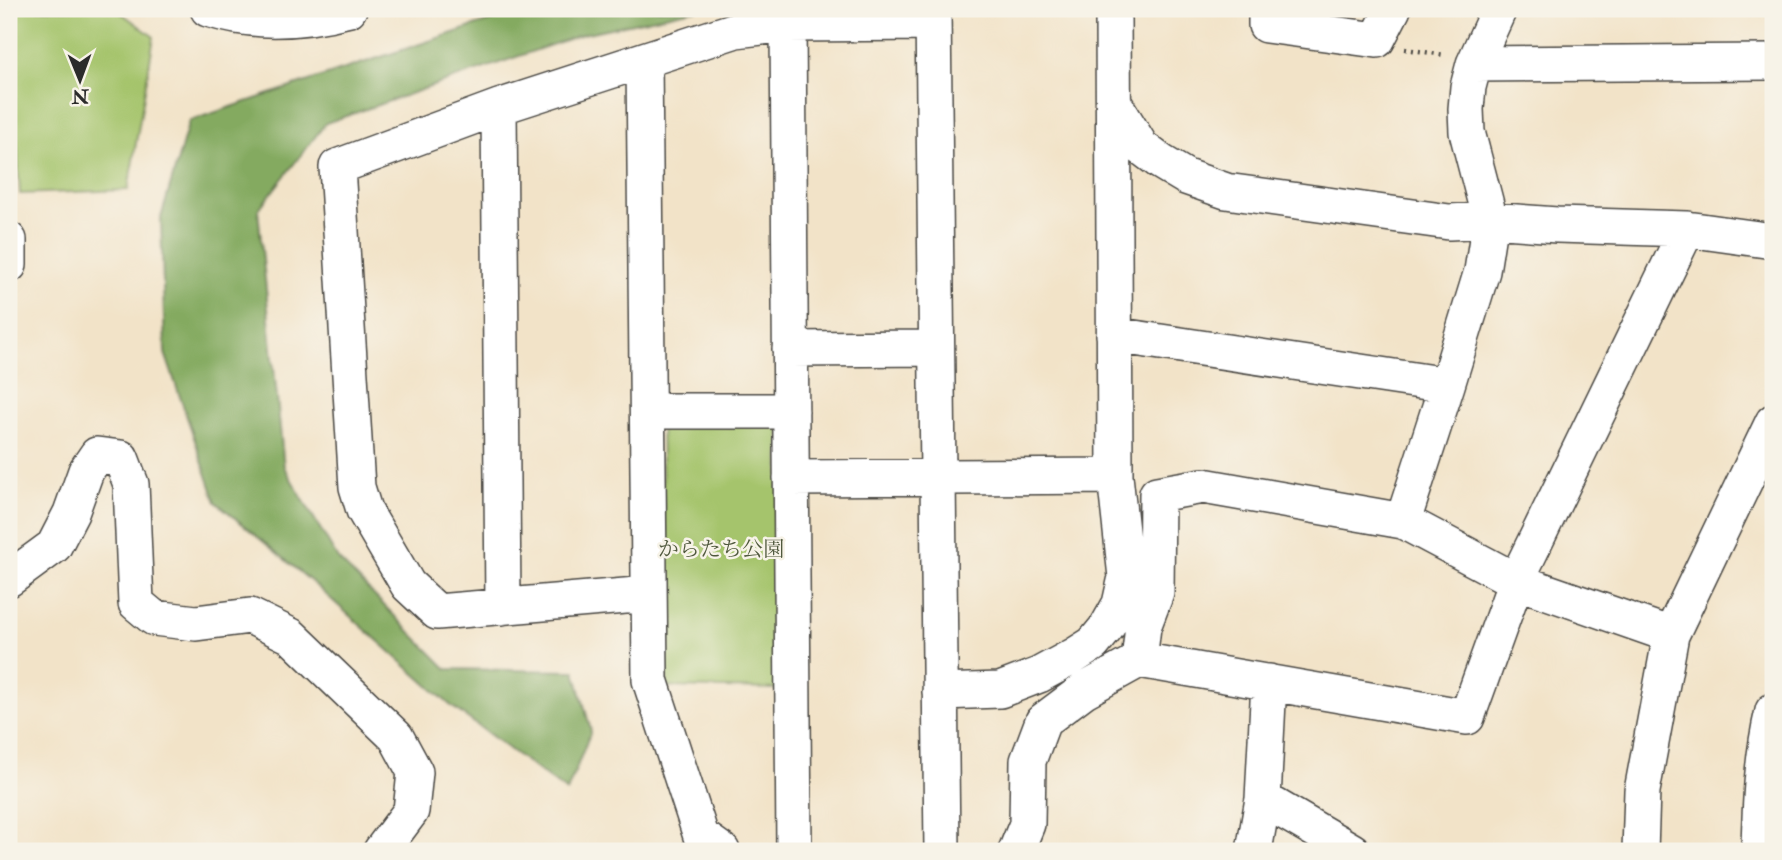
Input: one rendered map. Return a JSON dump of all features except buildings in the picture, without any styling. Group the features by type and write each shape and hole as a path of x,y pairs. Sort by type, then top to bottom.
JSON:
{"street":[{"path":"208,9 247,17 296,19 349,9"},
{"path":"940,692 1000,690 1039,675 1093,644 1120,604 1126,578 1115,475 1113,9"},
{"path":"1266,9 1266,25 1377,40 1393,9"},
{"path":"1403,521 1482,271 1490,220 1468,132 1467,98 1460,60 1499,9"},
{"path":"649,594 437,612 408,585 364,510 357,487 337,167 499,107 736,30 788,24 933,16 942,851"},
{"path":"788,24 794,851"},
{"path":"645,60 650,680 701,836 722,851"},
{"path":"1460,60 1773,62"},
{"path":"1114,103 1141,147 1186,177 1226,191 1449,222 1490,220 1687,229 1773,241"},
{"path":"499,107 503,607"},
{"path":"1016,851 1027,824 1028,761 1043,721 1083,691 1139,660 1467,717 1516,581 1687,229"},
{"path":"9,240 9,265"},
{"path":"1114,335 1447,385"},
{"path":"790,349 936,348"},
{"path":"648,411 791,411"},
{"path":"1640,851 1642,791 1671,635 1773,422"},
{"path":"9,579 54,546 71,513 86,471 97,455 121,458 131,484 136,603 154,618 196,623 250,617 291,636 396,737 415,772 411,811 381,851"},
{"path":"792,478 1115,475"},
{"path":"1139,660 1143,627 1156,593 1157,494 1203,486 1403,521 1516,581 1671,635"},
{"path":"1254,851 1264,799 1269,682"},
{"path":"1759,851 1763,758 1773,711"},
{"path":"1264,799 1352,851"}],"path":[{"path":"1402,48 1460,60"}],"green space":[{"path":"9,9 116,9 154,37 128,190 20,194"},
{"path":"525,9 697,9 583,34 326,123 258,210 284,467 338,559 447,669 575,671 591,731 567,792 450,705 313,583 216,502 165,353 161,218 189,121"},
{"name":"からたち公園","path":"661,421 780,421 779,689 667,687"}]}
